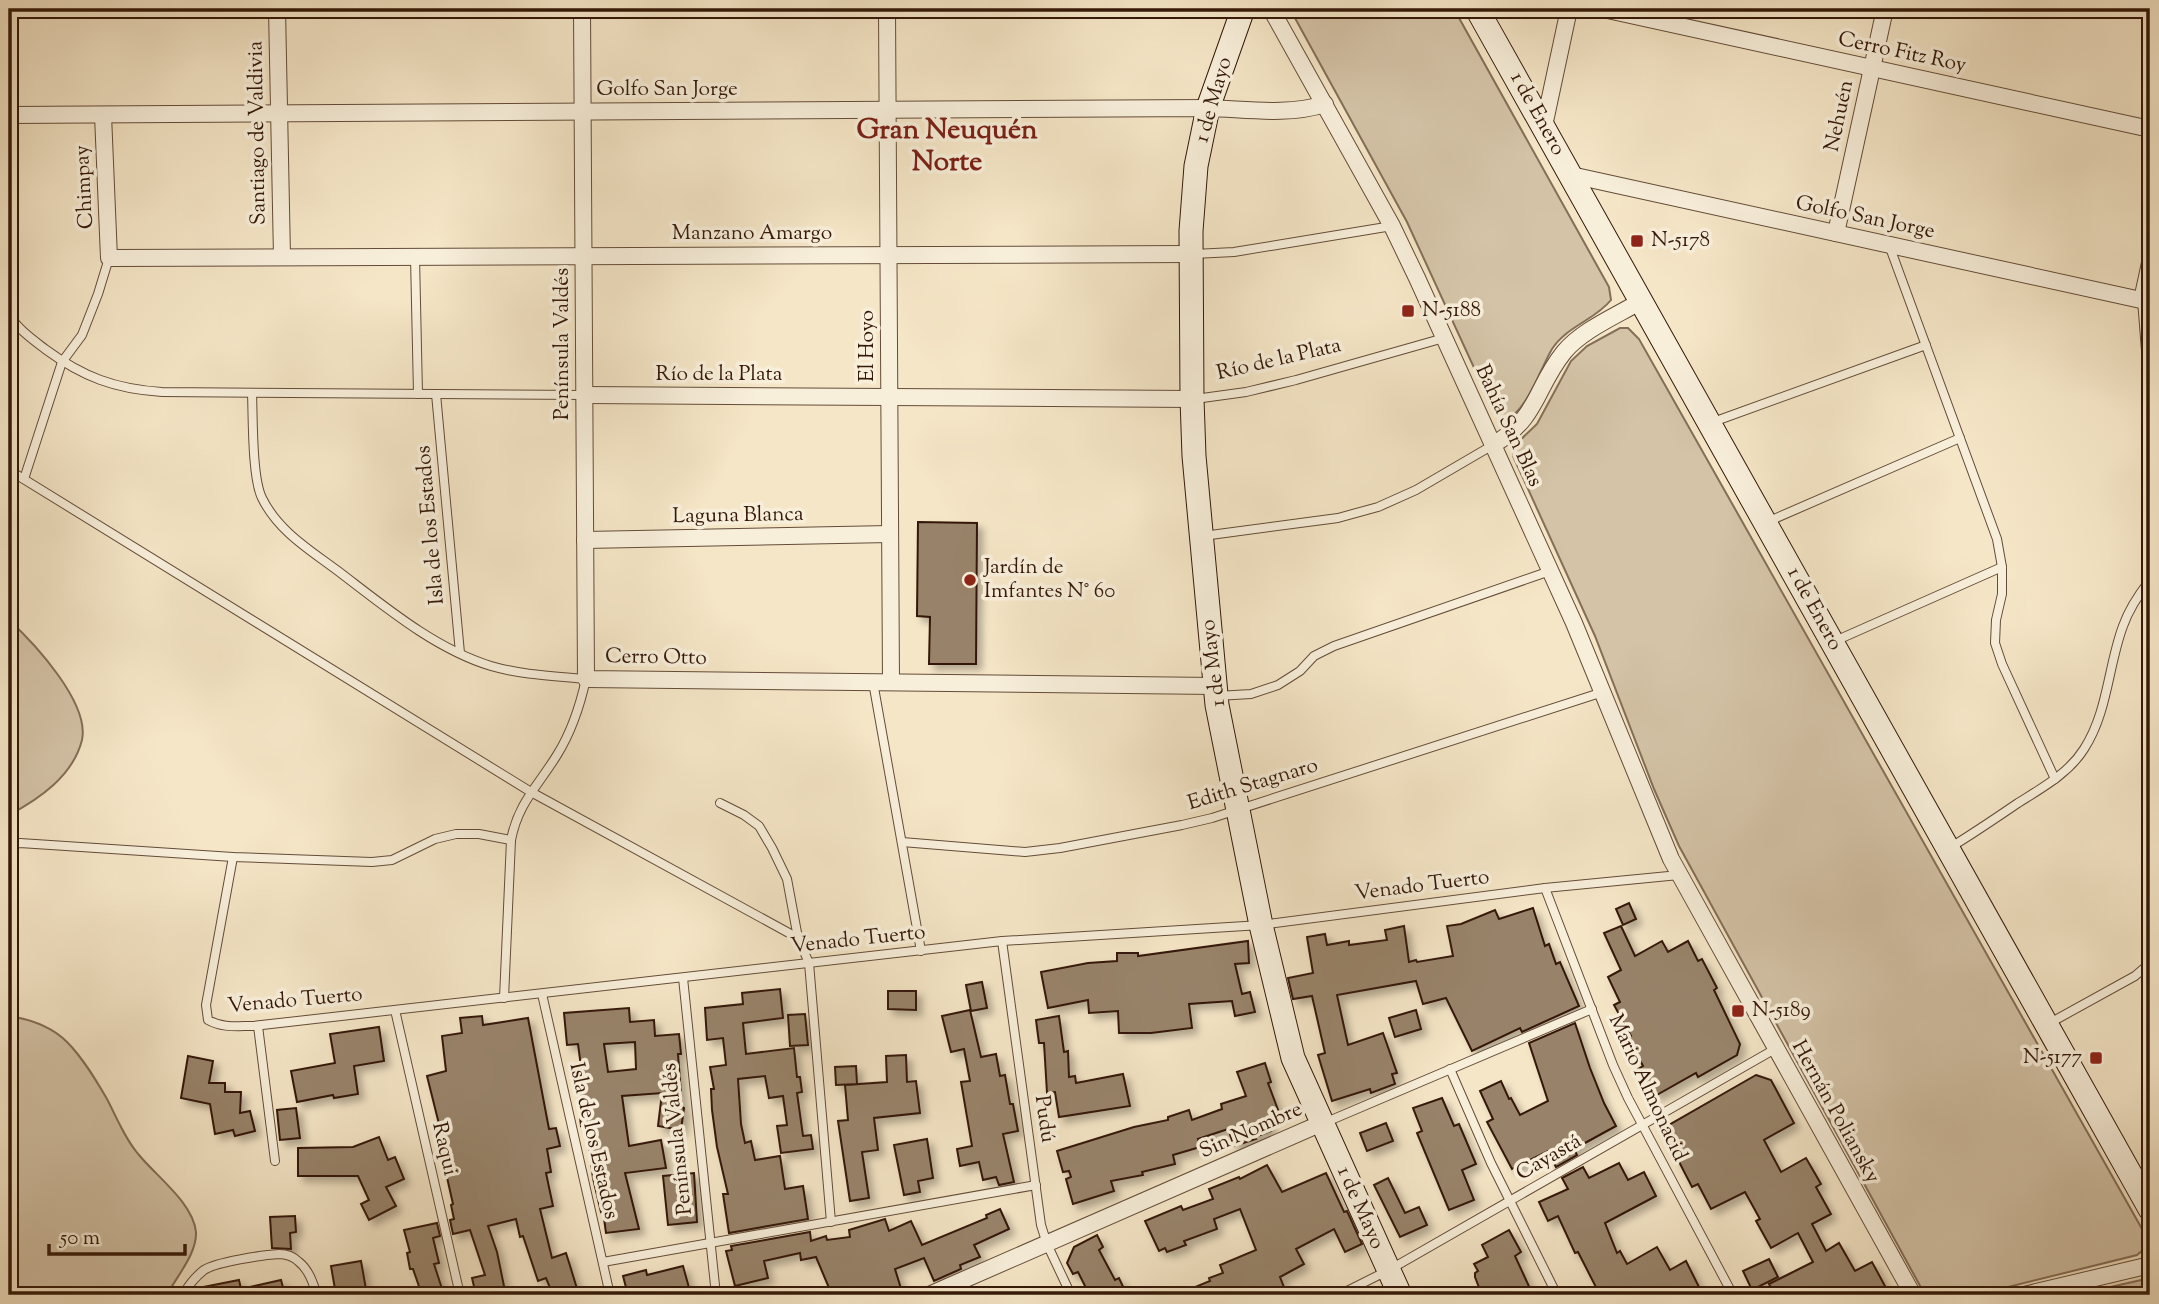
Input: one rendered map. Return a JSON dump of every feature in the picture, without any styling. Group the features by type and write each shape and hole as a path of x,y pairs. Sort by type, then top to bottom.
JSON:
{"main road":[{"name":"1 de Mayo","path":"1243,9 1208,108 1192,198 1192,399 1215,691 1261,925 1293,1058 1400,1295"},
{"name":"1 de Enero","path":"1477,9 2150,1209"}],"street":[{"name":"Santiago de Valdivia","path":"277,9 282,257"},
{"name":"Península Valdés","path":"582,9 586,678"},
{"name":"El Hoyo","path":"887,9 891,682"},
{"name":"Bahía San Blas","path":"1271,9 1392,226 1550,571 1679,875"},
{"path":"1544,126 1569,9"},
{"name":"Cerro Fitz Roy","path":"1603,9 2150,129"},
{"name":"Nehuén","path":"1836,233 1885,9"},
{"name":"Golfo San Jorge","path":"9,116 1208,108 1306,110 1325,104"},
{"name":"Chimpay","path":"103,115 109,258"},
{"name":"Golfo San Jorge","path":"1571,175 2146,301"},
{"name":"Manzano Amargo","path":"109,258 1191,254"},
{"path":"2146,301 2150,262"},
{"path":"1493,445 1525,420 1566,349 1585,334 1642,301"},
{"name":"Río de la Plata","path":"584,395 1192,399"},
{"name":"Laguna Blanca","path":"585,540 890,534"},
{"name":"Cerro Otto","path":"586,678 891,682 1215,691"},
{"name":"Hernán Poliansky","path":"1679,875 1913,1295"},
{"name":"Sin Nombre","path":"929,1295 1322,1124"},
{"path":"2024,1295 2150,1265"}],"lane":[{"name":"Manzano Amargo","path":"1191,254 1234,252 1392,226"},
{"path":"1889,245 1997,539 2002,567 2002,594 1996,620 1996,643 2055,779"},
{"path":"415,257 418,394"},
{"path":"24,479 62,362 82,335 109,258"},
{"path":"2146,301 2150,401"},
{"name":"Río de la Plata","path":"10,319 62,362 83,374 133,390 584,395"},
{"name":"Río de la Plata","path":"1192,399 1247,392 1444,338"},
{"path":"1710,423 1926,345"},
{"name":"Cerro Otto","path":"252,393 260,495 286,531 391,612 460,653 489,666 524,674 586,678"},
{"name":"Isla de los Estados","path":"436,394 460,653"},
{"path":"1766,523 1960,438"},
{"path":"1202,536 1338,518 1378,508 1416,490 1493,445"},
{"path":"9,470 531,792 798,938"},
{"path":"1833,642 2002,567"},
{"path":"1215,691 1251,694 1278,685 1300,671 1314,656 1334,646 1550,571"},
{"path":"1949,849 2055,779 2072,765 2084,750 2101,711 2123,626 2150,580"},
{"path":"504,998 514,821 572,728 586,678"},
{"path":"873,682 921,951"},
{"name":"Edith Stagnaro","path":"902,842 1025,852 1182,825 1603,692"},
{"path":"720,803 759,826 787,879 798,938 809,963 831,1222"},
{"path":"9,844 372,862 392,860 435,839 456,834 479,834 511,840"},
{"name":"Venado Tuerto","path":"233,857 206,1005 208,1020 217,1025 258,1026 1002,941 1261,925 1545,888 1679,875"},
{"name":"Mario Almonacid","path":"1545,888 1614,1065 1641,1125 1733,1295"},
{"name":"Pudú","path":"1002,941 1041,1225 1047,1244 1072,1295"},
{"path":"2047,1025 2126,981 2150,963"},
{"name":"Península Valdés","path":"683,978 716,1295"},
{"name":"Isla de los Estados","path":"542,994 610,1295"},
{"name":"Sin Nombre","path":"1322,1124 1592,1009"},
{"name":"Raqui","path":"394,1010 460,1295"},
{"path":"258,1026 275,1161"},
{"name":"Cayastá","path":"1339,1295 1388,1270 1776,1049"},
{"path":"1450,1069 1480,1141 1557,1295"},
{"path":"603,1262 1036,1185"},
{"path":"183,1295 195,1278 206,1269 219,1264 280,1254 300,1262 309,1274 317,1295"}],"shaded area":[{"path":"1290,9 1454,9 1609,287 1611,300 1558,341 1532,390 1511,417 1503,420 1493,409 1407,222"},
{"path":"1620,328 1628,328 1639,339 2146,1236 2144,1249 2137,1255 1976,1295 1925,1295 1679,846 1595,636 1513,456 1515,445 1537,424 1571,361 1587,346"},
{"path":"9,620 45,658 69,692 82,725 82,740 78,753 63,775 43,794 9,815"},
{"path":"9,1016 47,1028 73,1048 98,1084 134,1149 188,1211 196,1232 193,1249 167,1295 9,1295"},
{"path":"2150,1278 2150,1295 2075,1295"}],"building":[{"path":"918,522 977,523 976,664 929,664 930,617 917,616"},
{"path":"1629,903 1636,919 1623,925 1616,909"},
{"path":"1533,908 1545,946 1549,944 1556,964 1560,962 1579,1006 1522,1032 1520,1028 1472,1051 1446,998 1423,1004 1416,981 1337,995 1348,1045 1383,1033 1397,1073 1392,1074 1395,1084 1371,1093 1370,1089 1332,1101 1318,1055 1325,1053 1312,996 1293,999 1288,978 1313,973 1307,937 1325,934 1327,945 1349,941 1349,945 1387,940 1385,930 1404,926 1409,962 1417,962 1453,956 1447,926 1461,924 1495,910 1499,919"},
{"path":"1621,926 1635,956 1662,941 1668,952 1688,941 1698,961 1702,959 1717,988 1714,990 1740,1044 1737,1055 1698,1077 1696,1073 1655,1096 1638,1069 1643,1066 1614,1005 1620,1002 1608,977 1621,970 1604,933"},
{"path":"1248,941 1249,963 1235,964 1242,994 1250,992 1255,1012 1235,1016 1232,1001 1189,1004 1192,1028 1151,1033 1119,1033 1118,1011 1089,1013 1088,1000 1048,1008 1041,972 1088,963 1117,961 1117,953 1138,953 1138,956"},
{"path":"982,982 987,1008 971,1011 966,985"},
{"path":"780,989 783,1018 743,1023 746,1054 794,1048 797,1077 800,1077 802,1092 797,1093 803,1136 811,1135 813,1149 781,1153 777,1126 787,1125 783,1096 769,1098 765,1076 738,1079 741,1124 745,1143 751,1141 755,1160 780,1156 785,1189 803,1186 808,1219 729,1233 723,1194 728,1194 717,1147 710,1067 726,1065 723,1038 707,1040 705,1008 743,1004 742,993"},
{"path":"888,991 916,991 916,1010 888,1009"},
{"path":"629,1008 630,1022 654,1020 655,1036 679,1034 681,1054 678,1054 684,1108 681,1130 658,1126 662,1093 622,1096 629,1146 661,1140 666,1168 625,1173 639,1229 606,1233 603,1211 601,1212 593,1178 586,1125 581,1126 576,1074 582,1074 578,1044 567,1045 564,1013","holes":["635,1042 636,1069 608,1072 604,1044"]},
{"path":"970,1010 981,1057 996,1054 1000,1076 1005,1075 1010,1104 1013,1104 1018,1131 1003,1134 1014,1182 999,1185 996,1177 983,1180 979,1162 960,1166 957,1149 972,1146 961,1082 970,1081 964,1049 951,1052 942,1016"},
{"path":"1416,1010 1421,1029 1395,1037 1389,1018"},
{"path":"805,1014 808,1045 790,1046 788,1015"},
{"path":"482,1016 483,1025 528,1018 549,1129 556,1128 560,1146 547,1149 551,1172 546,1173 553,1206 540,1209 552,1258 566,1253 578,1292 570,1295 553,1295 546,1278 538,1281 523,1236 520,1237 516,1219 488,1226 497,1252 505,1291 476,1295 472,1278 485,1275 470,1230 453,1234 450,1220 454,1219 453,1204 437,1133 441,1132 427,1076 446,1071 442,1036 462,1033 460,1018"},
{"path":"1059,1016 1064,1052 1068,1051 1069,1077 1075,1076 1076,1083 1123,1074 1130,1106 1059,1117 1055,1092 1047,1093 1044,1043 1039,1043 1036,1020"},
{"path":"1575,1023 1590,1068 1616,1126 1574,1149 1577,1155 1556,1167 1548,1151 1512,1169 1487,1122 1493,1119 1480,1091 1501,1081 1520,1115 1548,1101 1529,1043"},
{"path":"379,1027 384,1061 354,1066 358,1094 334,1098 333,1095 297,1102 291,1071 335,1063 330,1034"},
{"path":"906,1055 907,1082 916,1081 920,1113 874,1118 878,1150 862,1152 869,1198 850,1201 838,1121 848,1120 845,1085 887,1082 886,1056"},
{"path":"188,1056 213,1061 209,1083 225,1083 225,1092 241,1092 240,1113 250,1111 255,1131 235,1136 233,1130 215,1134 210,1104 181,1098"},
{"path":"1265,1063 1271,1082 1268,1083 1280,1115 1267,1119 1271,1131 1234,1146 1228,1129 1198,1139 1200,1147 1173,1155 1175,1164 1142,1172 1143,1175 1111,1181 1114,1191 1073,1204 1066,1179 1071,1177 1069,1171 1063,1172 1057,1151 1134,1127 1168,1120 1168,1117 1189,1110 1192,1120 1222,1109 1221,1104 1246,1096 1237,1072"},
{"path":"856,1066 857,1084 836,1085 835,1067"},
{"path":"1756,1075 1771,1080 1794,1123 1764,1140 1781,1172 1806,1158 1821,1184 1816,1187 1831,1214 1812,1224 1826,1251 1839,1243 1855,1271 1872,1262 1885,1286 1868,1295 1775,1295 1769,1284 1813,1262 1798,1233 1771,1248 1756,1221 1760,1219 1745,1192 1711,1209 1698,1184 1692,1187 1662,1129"},
{"path":"1442,1098 1454,1126 1459,1124 1476,1164 1462,1170 1474,1200 1449,1210 1417,1133 1422,1131 1413,1108"},
{"path":"296,1108 300,1138 280,1140 277,1110"},
{"path":"1386,1123 1393,1141 1367,1151 1360,1133"},
{"path":"379,1137 388,1160 395,1157 404,1179 386,1187 396,1206 369,1220 361,1204 369,1200 358,1176 298,1176 298,1148 353,1147"},
{"path":"927,1139 933,1178 918,1181 920,1192 904,1195 894,1145"},
{"path":"1619,1163 1628,1180 1644,1172 1656,1196 1605,1223 1617,1253 1620,1251 1627,1264 1657,1247 1670,1270 1686,1261 1703,1295 1600,1295 1578,1252 1575,1253 1558,1216 1548,1221 1539,1202 1568,1189 1562,1178 1583,1167 1589,1178"},
{"path":"1267,1165 1282,1192 1326,1173 1362,1244 1345,1252 1334,1229 1296,1249 1304,1264 1280,1277 1287,1295 1176,1295 1223,1273 1220,1265 1256,1250 1240,1209 1214,1219 1217,1229 1184,1241 1186,1245 1167,1252 1165,1248 1159,1251 1145,1221 1181,1206 1183,1210 1213,1199 1209,1189 1239,1177 1240,1179"},
{"path":"694,1173 697,1222 668,1225 663,1176"},
{"path":"1388,1178 1405,1213 1419,1207 1427,1225 1400,1237 1374,1185"},
{"path":"1000,1209 1009,1229 974,1245 980,1257 960,1265 961,1269 934,1281 924,1258 895,1269 903,1295 832,1295 816,1257 801,1260 800,1253 764,1261 768,1278 735,1286 726,1251 732,1250 731,1246 810,1232 811,1241 826,1236 827,1240 850,1237 849,1230 885,1219 889,1231 911,1221 922,1245 987,1218 986,1215"},
{"path":"295,1216 296,1232 290,1233 291,1249 272,1248 270,1217"},
{"path":"437,1223 440,1236 433,1238 439,1263 434,1264 444,1295 422,1295 413,1269 410,1269 407,1253 410,1252 404,1230"},
{"path":"1509,1230 1521,1252 1515,1256 1533,1295 1482,1295 1475,1277 1478,1271 1474,1264 1488,1257 1482,1245"},
{"path":"1097,1235 1103,1247 1099,1250 1115,1280 1119,1278 1127,1295 1083,1295 1090,1292 1089,1289 1087,1290 1078,1272 1073,1274 1067,1263 1074,1247"},
{"path":"1769,1259 1778,1277 1752,1290 1743,1271"},
{"path":"361,1261 367,1295 336,1295 331,1266"},
{"path":"683,1266 691,1295 628,1295 623,1276 646,1270 647,1275"},
{"path":"239,1280 241,1289 281,1280 285,1295 199,1295 198,1288"}],"place":[{"name":"N-5178","path":"1637,241"},
{"name":"N-5188","path":"1408,311"},
{"name":"Jardín de Imfantes N° 60","path":"970,580"},
{"name":"N-5189","path":"1738,1011"},
{"name":"N-5177","path":"2096,1058"}],"district":[{"name":"Gran Neuquén Norte","path":"947,147"}]}
